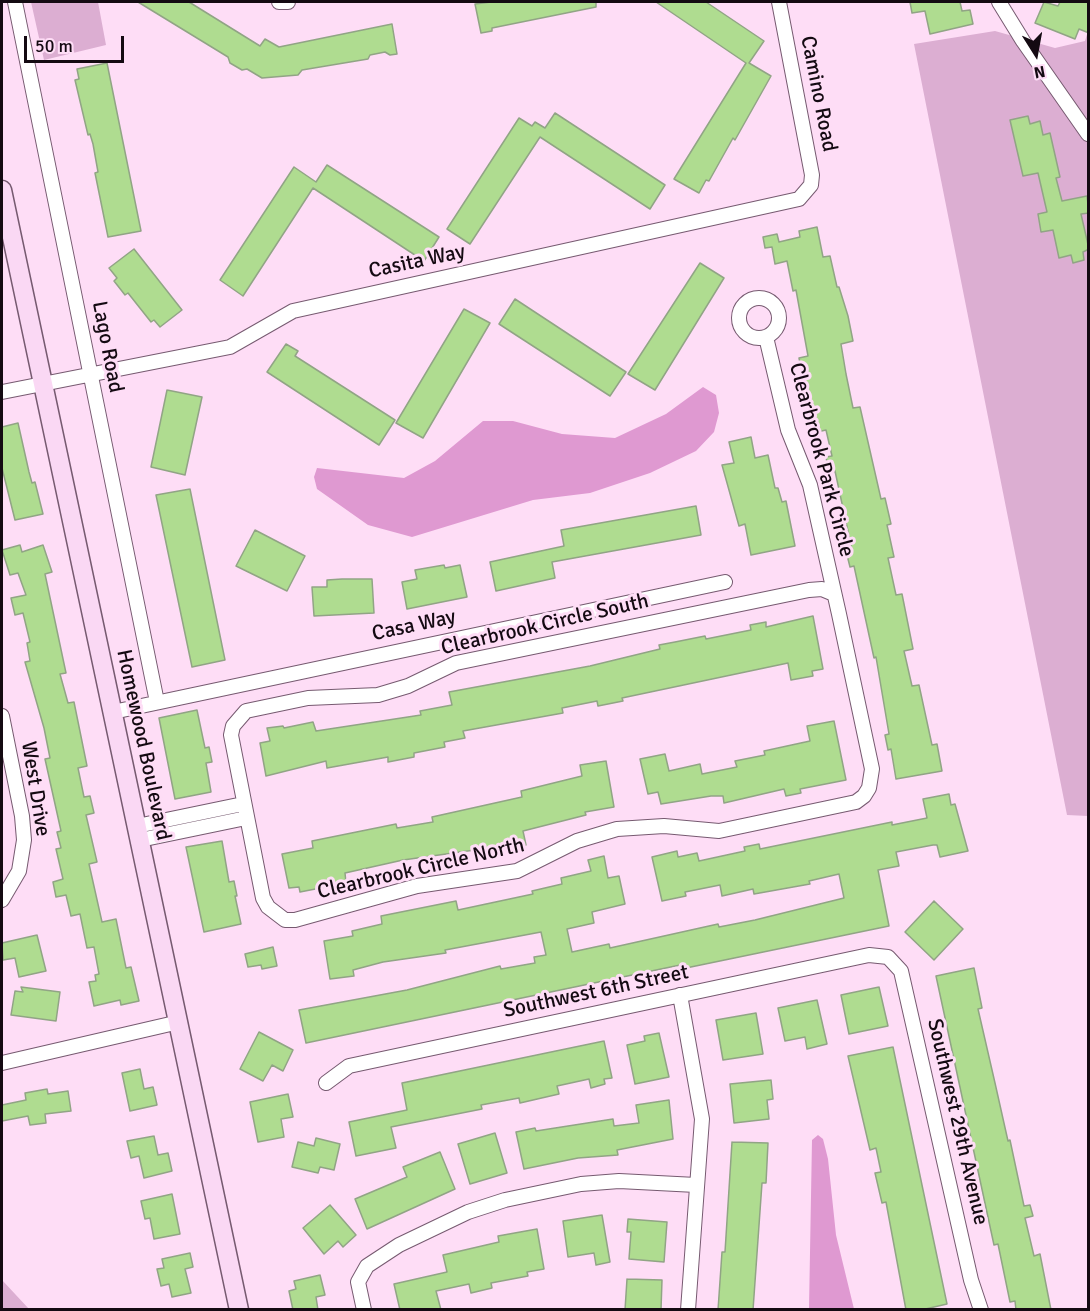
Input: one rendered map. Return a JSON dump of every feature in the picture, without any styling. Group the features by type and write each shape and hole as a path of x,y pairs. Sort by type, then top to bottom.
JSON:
{"street":[{"name":"Lago Road","path":"15,2 157,702"},
{"path":"279,2 288,2"},
{"name":"Camino Road","path":"778,2 812,176 806,193"},
{"path":"999,2 1023,41 1089,134"},
{"name":"Homewood Boulevard","path":"2,190 239,1310"},
{"name":"Casita Way","path":"2,392 230,347 293,311 790,202 806,193"},
{"name":"Clearbrook Park Circle","path":"766,337 788,430 810,485 872,769 869,788 856,802"},
{"name":"Casa Way","path":"113,712 725,582"},
{"name":"Clearbrook Circle South","path":"245,811 231,735 236,722 246,711 286,702 388,693 436,671 468,661 809,590 822,589 834,594"},
{"name":"West Drive","path":"2,716 22,816 24,840 19,871 2,900"},
{"name":"Clearbrook Circle North","path":"245,811 263,898 274,914 295,920 417,886 496,877 537,863 577,841 616,829 664,826 720,831 856,802"},
{"path":"138,833 245,811"},
{"name":"Southwest 6th Street","path":"326,1083 349,1066 879,955"},
{"name":"Southwest 29th Avenue","path":"879,955 888,957 901,971 969,1269 981,1310"},
{"path":"680,996 702,1119 688,1310"},
{"path":"2,1063 179,1022"},
{"path":"364,1310 358,1282 361,1273 374,1260 433,1227 505,1200 543,1190 610,1182 696,1185"}],"shaded area":[{"path":"31,2 98,2 106,45 44,60"},
{"path":"995,31 1055,48 1085,41 1088,31 1088,816 1067,815 914,44"},
{"path":"703,387 716,395 719,413 714,432 696,451 650,473 590,493 533,500 412,537 368,525 317,489 314,477 317,468 404,478 435,461 483,421 513,421 562,434 615,438 666,414"},
{"path":"818,1135 823,1139 828,1159 836,1235 854,1309 809,1309 812,1140"},
{"path":"2,1280 29,1309 2,1309"}],"building":[{"path":"138,2 189,2 260,46 265,39 279,47 392,24 397,54 390,55 385,52 370,55 368,59 302,70 298,75 262,78 230,63 228,57"},
{"path":"596,2 596,7 492,28 492,31 481,33 475,4"},
{"path":"656,2 706,2 764,41 749,63 771,76 735,140 733,138 709,181 706,180 699,193 674,179 746,63"},
{"path":"910,2 960,2 962,11 970,10 973,24 930,34 925,11 912,13"},
{"path":"1044,2 1058,6 1060,2 1089,2 1089,33 1079,29 1075,39 1035,23"},
{"path":"107,63 141,231 108,237 95,173 98,172 93,144 90,134 88,135 75,80 79,79 77,69"},
{"path":"555,113 665,185 650,209 540,137 470,244 447,229 519,118 532,126 535,122 545,128"},
{"path":"1028,116 1030,124 1040,121 1043,135 1050,133 1060,177 1056,178 1062,201 1087,196 1089,213 1081,214 1089,249 1083,252 1084,260 1073,263 1071,255 1059,258 1053,230 1041,232 1038,214 1047,212 1038,173 1023,176 1010,120"},
{"path":"327,165 439,237 424,261 313,188 243,296 220,280 294,167 316,182"},
{"path":"817,227 823,257 830,256 837,287 839,287 848,316 853,341 841,344 853,408 860,407 881,499 885,498 891,524 887,525 894,557 888,558 896,595 902,594 913,649 904,651 912,686 919,685 932,745 937,744 942,771 896,779 891,749 888,750 885,735 889,734 876,657 874,658 854,566 850,567 846,551 852,550 835,471 829,473 826,457 832,456 826,430 817,432 805,389 799,358 808,356 796,290 793,291 787,261 775,264 772,247 765,248 763,237 777,234 779,242 800,237 799,231"},
{"path":"134,249 182,310 160,327 154,320 151,322 128,293 125,295 114,281 117,278 109,268"},
{"path":"700,263 724,278 655,390 628,374"},
{"path":"515,299 626,372 610,396 499,324"},
{"path":"464,309 490,323 423,438 396,423"},
{"path":"286,344 298,351 295,356 395,420 379,445 267,372"},
{"path":"167,390 202,397 185,475 151,467"},
{"path":"18,423 32,483 35,482 43,514 15,520 2,468 2,427"},
{"path":"751,437 755,458 768,455 775,488 778,488 782,502 786,501 795,546 751,555 745,524 739,526 722,465 734,463 729,442"},
{"path":"190,489 225,660 192,667 156,495"},
{"path":"696,506 701,535 552,562 555,578 496,591 490,562 564,546 561,530"},
{"path":"255,530 305,556 287,591 236,566"},
{"path":"20,545 22,552 43,545 52,572 45,574 66,673 60,674 68,703 74,702 87,766 78,768 84,797 90,796 94,813 86,815 97,862 89,864 102,922 116,919 126,968 131,967 139,1001 121,1005 120,1000 94,1006 89,982 96,981 95,975 99,974 94,947 87,948 80,914 71,916 66,895 56,897 53,882 63,879 56,849 61,848 57,832 61,831 45,759 50,758 44,728 25,662 30,661 27,643 30,642 23,613 15,615 11,598 26,595 18,573 10,575 2,550"},
{"path":"444,565 445,568 460,565 467,597 407,609 402,582 417,579 415,570"},
{"path":"372,579 374,613 314,616 312,587 327,587 327,580"},
{"path":"813,616 823,669 812,671 813,676 791,680 788,663 622,698 623,701 598,706 597,701 562,708 563,713 463,731 465,738 444,742 445,747 414,753 414,757 388,762 388,757 327,768 326,761 266,776 260,743 270,741 267,728 283,726 284,728 313,722 316,731 421,715 420,711 452,705 449,692 590,666 660,649 659,645 751,630 750,625 766,622 766,627"},
{"path":"197,710 205,748 209,747 212,762 206,763 211,792 175,799 159,718"},
{"path":"834,721 846,780 800,789 801,793 786,796 784,789 724,803 723,796 711,796 661,804 658,792 648,794 640,759 665,754 669,771 700,764 702,774 737,767 735,761 765,755 764,751 810,741 807,726"},
{"path":"606,761 614,807 585,812 586,815 523,831 526,845 483,856 482,849 403,860 345,873 346,883 300,892 299,887 289,888 282,854 313,848 312,841 396,824 397,828 433,822 432,817 522,797 521,791 582,776 580,765"},
{"path":"949,794 951,805 955,804 968,851 940,857 937,845 933,845 896,852 899,866 878,870 889,926 686,968 685,964 306,1043 299,1010 407,990 500,966 501,969 535,963 534,957 546,955 541,932 445,950 446,953 383,962 353,970 354,976 330,979 324,941 353,936 352,931 382,924 381,916 456,901 458,910 533,894 532,891 562,884 561,878 591,871 588,860 604,856 608,878 619,876 625,904 592,912 594,923 567,929 572,952 609,944 610,948 718,924 719,927 755,920 844,898 839,874 809,881 810,884 754,894 753,889 722,896 720,885 685,892 686,896 662,901 652,857 677,851 678,857 697,853 699,861 745,851 744,847 759,844 760,849 892,822 892,825 927,818 923,799"},
{"path":"222,841 229,882 234,881 241,924 204,932 186,847"},
{"path":"934,901 963,929 934,960 905,932"},
{"path":"37,935 46,971 19,977 15,958 3,960 2,943"},
{"path":"273,947 277,966 262,969 261,965 248,967 245,954"},
{"path":"974,968 982,1008 978,1009 1008,1141 1010,1140 1024,1206 1030,1205 1033,1216 1025,1218 1034,1256 1040,1254 1051,1310 1016,1310 1015,1301 1010,1302 998,1244 994,1245 936,976"},
{"path":"21,987 60,992 56,1021 11,1015 15,991 23,992"},
{"path":"879,987 888,1026 849,1034 841,995"},
{"path":"817,1000 827,1044 807,1049 805,1037 785,1041 778,1008"},
{"path":"756,1013 763,1054 723,1060 716,1020"},
{"path":"259,1032 293,1050 283,1071 272,1065 263,1081 240,1069"},
{"path":"659,1033 669,1077 635,1084 627,1045 645,1041 644,1036"},
{"path":"604,1041 612,1078 604,1079 605,1084 591,1088 589,1079 557,1086 559,1094 520,1103 519,1098 481,1105 482,1109 391,1127 396,1148 356,1156 349,1122 407,1110 402,1083"},
{"path":"893,1047 947,1304 921,1310 906,1310 886,1202 882,1203 875,1173 881,1172 876,1148 870,1150 848,1056"},
{"path":"140,1069 144,1089 153,1087 157,1105 130,1111 122,1073"},
{"path":"771,1080 773,1099 767,1100 769,1119 734,1123 730,1084"},
{"path":"47,1089 48,1094 68,1091 71,1111 45,1114 46,1123 30,1125 28,1116 2,1121 2,1105 26,1100 25,1093"},
{"path":"288,1094 293,1117 281,1119 284,1137 258,1142 250,1102"},
{"path":"669,1100 673,1139 617,1150 618,1155 578,1158 524,1169 516,1132 613,1119 614,1126 639,1123 636,1105"},
{"path":"495,1133 507,1173 470,1184 458,1144"},
{"path":"154,1136 158,1155 168,1153 172,1171 144,1178 139,1156 131,1158 127,1141"},
{"path":"316,1138 340,1144 334,1170 320,1167 318,1173 292,1167 298,1142 314,1146"},
{"path":"732,1142 768,1143 766,1183 762,1183 753,1310 718,1310 722,1252 725,1252"},
{"path":"440,1152 455,1189 367,1229 355,1199 407,1177 403,1167"},
{"path":"172,1194 180,1234 154,1239 150,1218 145,1219 141,1201"},
{"path":"330,1205 356,1235 343,1247 338,1241 324,1254 303,1228"},
{"path":"602,1215 610,1262 596,1265 594,1253 568,1257 563,1221"},
{"path":"628,1219 667,1222 664,1262 629,1259 631,1232 627,1232"},
{"path":"537,1229 544,1269 527,1272 528,1276 491,1283 492,1288 471,1293 469,1284 436,1291 441,1310 400,1310 394,1284 447,1272 443,1255 499,1242 498,1236"},
{"path":"190,1253 193,1267 185,1269 191,1293 172,1297 169,1284 161,1286 157,1269 164,1268 162,1259"},
{"path":"320,1275 325,1295 316,1297 318,1310 293,1310 289,1291 296,1289 294,1281"},
{"path":"627,1279 662,1280 661,1310 625,1310"}]}
